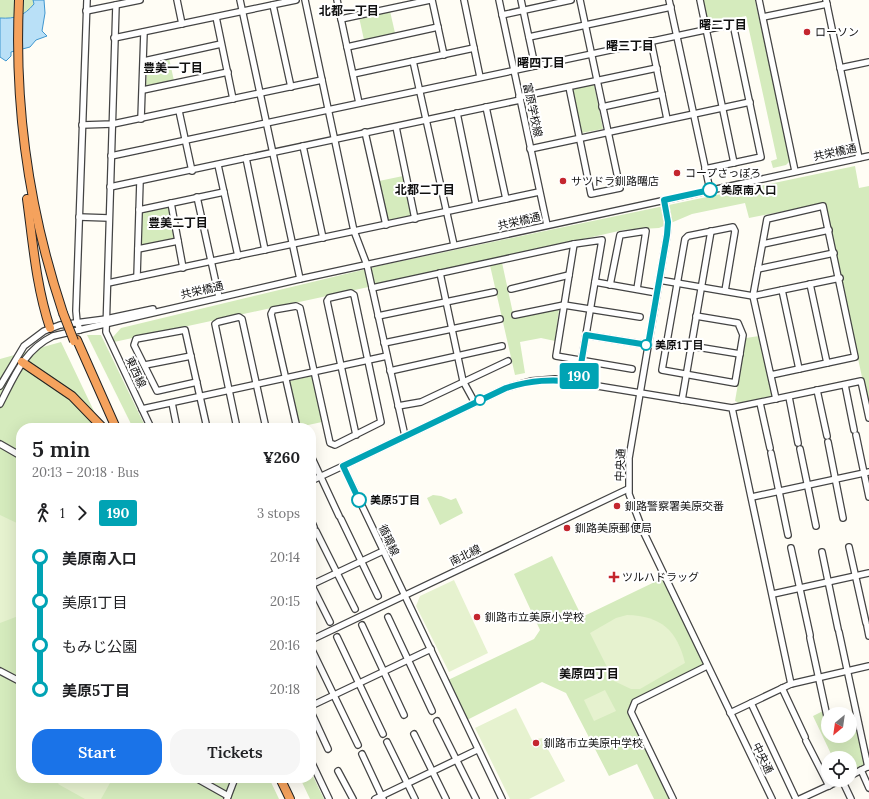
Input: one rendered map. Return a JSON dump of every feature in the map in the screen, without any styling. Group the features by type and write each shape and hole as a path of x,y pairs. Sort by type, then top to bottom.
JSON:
{"highway":[{"path":"20,0 19,64 23,143 35,269 51,332"},
{"path":"19,64 30,172 49,262 64,312"},
{"path":"23,143 39,231 64,312 110,423"},
{"path":"75,341 114,423"},
{"path":"19,360 72,396 98,423"},
{"path":"282,783 290,799"},
{"path":"286,783 294,799"}],"street":[{"path":"80,330 77,322 79,217 87,0"},
{"path":"86,11 140,0"},
{"path":"177,0 182,24"},
{"path":"240,0 300,279"},
{"path":"114,38 296,0"},
{"path":"305,0 354,231 367,265 405,436"},
{"path":"337,0 359,103"},
{"path":"341,19 431,0 444,55"},
{"path":"464,0 480,77"},
{"name":"富原学校線","path":"499,0 547,225"},
{"path":"520,0 535,66"},
{"path":"502,15 550,2 571,0"},
{"path":"569,87 591,194 620,188 580,0"},
{"path":"669,0 710,190"},
{"path":"700,0 734,163"},
{"path":"759,0 795,171"},
{"path":"762,17 826,2 859,158"},
{"name":"東西線","path":"116,5 106,332 149,423"},
{"path":"273,5 291,87"},
{"path":"528,37 671,7"},
{"path":"216,17 233,99"},
{"path":"111,156 733,24 761,157 705,168"},
{"path":"347,47 438,27"},
{"path":"141,119 144,32"},
{"path":"651,41 667,119"},
{"path":"144,61 221,44"},
{"path":"354,74 474,48"},
{"path":"413,61 454,245"},
{"path":"840,68 869,62"},
{"path":"110,187 192,171 366,132 396,127 657,68"},
{"path":"143,90 228,72"},
{"path":"82,125 113,124 141,119 322,80"},
{"path":"602,107 662,94"},
{"path":"530,149 750,102"},
{"path":"486,107 506,199"},
{"path":"179,111 192,171"},
{"path":"457,113 476,205"},
{"path":"396,127 415,218"},
{"path":"366,132 386,225"},
{"path":"303,146 323,238"},
{"name":"共栄橋通","path":"106,321 869,156"},
{"path":"246,158 265,250"},
{"path":"218,165 238,256"},
{"path":"137,277 140,181"},
{"path":"140,210 224,192"},
{"path":"108,283 539,192"},
{"path":"197,197 219,297"},
{"name":"中央通","path":"664,200 668,222 629,458 628,489 643,532 772,799"},
{"path":"171,203 183,268"},
{"path":"771,375 855,357 824,206 767,219 753,296 776,399"},
{"path":"79,217 109,218"},
{"path":"696,316 738,323 743,335 735,383 662,370 685,239 688,236 733,227 735,231 725,291"},
{"path":"762,244 829,230"},
{"path":"610,285 620,235 646,232 637,289"},
{"path":"682,400 711,232"},
{"path":"372,288 574,244 602,240 578,382"},
{"path":"138,250 178,241"},
{"path":"574,244 556,356 632,369"},
{"path":"758,269 834,253"},
{"path":"440,273 463,381 474,403"},
{"path":"512,289 569,275"},
{"path":"659,280 753,296 840,278"},
{"path":"595,282 657,293"},
{"path":"810,284 828,363"},
{"path":"782,290 799,369"},
{"path":"378,316 494,292"},
{"path":"296,423 271,314 273,310 296,306 300,308 330,443 335,445 381,422 354,295 351,293 329,298 327,301 356,434"},
{"path":"515,315 564,305 640,317"},
{"path":"236,423 215,324 239,317 242,319 265,423"},
{"path":"384,343 500,318"},
{"path":"0,404 2,394 16,374 24,346 35,337 77,322 106,321"},
{"path":"0,386 9,370 51,332 80,330 106,321"},
{"path":"197,382 157,390 134,345 136,339 185,330 197,382 206,423"},
{"path":"586,335 648,345"},
{"path":"390,371 502,346"},
{"path":"692,346 740,354"},
{"path":"145,365 191,356"},
{"path":"142,409 387,356"},
{"path":"398,406 421,402 508,361"},
{"path":"9,370 16,374"},
{"path":"316,478 506,388 531,381 555,379 578,382 732,408 861,381 869,418"},
{"path":"845,385 855,432 866,472 869,497"},
{"path":"817,390 843,518"},
{"path":"789,397 798,443"},
{"path":"172,403 176,423"},
{"path":"760,403 788,535"},
{"path":"732,408 773,594 791,684"},
{"path":"0,444 16,453"},
{"path":"800,449 816,526"},
{"path":"316,466 378,596"},
{"name":"循環線","path":"343,466 502,799"},
{"path":"752,497 866,472"},
{"name":"南北線","path":"316,638 628,489"},
{"path":"316,531 355,609"},
{"path":"849,547 869,636"},
{"path":"791,548 825,707"},
{"path":"316,582 383,551"},
{"path":"822,552 868,766 857,772"},
{"path":"773,594 869,573"},
{"path":"316,595 330,622"},
{"path":"388,617 409,659 432,711"},
{"path":"362,625 404,715"},
{"path":"337,637 383,734"},
{"path":"316,704 431,649"},
{"path":"316,659 358,745"},
{"path":"673,799 630,712 634,702 707,666"},
{"path":"730,713 791,684 869,666"},
{"path":"0,671 16,679"},
{"path":"782,688 821,770"},
{"path":"751,703 796,799"},
{"path":"437,721 476,799"},
{"path":"316,723 328,749"},
{"path":"414,734 446,799"},
{"path":"387,742 414,799"},
{"path":"375,799 383,797 457,759 478,750"},
{"path":"362,754 383,797"},
{"path":"861,770 869,788"},
{"path":"316,771 330,799"},
{"path":"338,771 353,799"},
{"path":"204,783 227,797 233,783"},
{"path":"800,799 827,787"},
{"path":"845,787 851,799"}],"green space":[{"path":"0,0 33,0 34,4 19,16 0,18"},
{"path":"703,0 755,0 790,161 786,165 773,168 771,161 777,159 746,16 709,24"},
{"path":"390,11 395,33 364,40 359,17"},
{"path":"169,58 174,81 146,85 148,63"},
{"path":"594,84 603,129 581,133 572,89"},
{"path":"855,166 859,188 869,186 869,409 824,203 749,218 745,203 692,214 659,228 623,230 501,258 514,318 559,309 555,341 541,338 520,342 525,373 515,375 489,261 114,342 113,337 121,328 383,265"},
{"path":"403,176 412,216 388,221 379,181"},
{"path":"168,206 174,238 141,246 142,212"},
{"path":"87,335 101,335 144,423 131,423"},
{"path":"759,336 773,397 741,404 735,401 746,338"},
{"path":"61,342 100,423 16,423 16,783 271,783 279,799 0,799 0,359"},
{"path":"312,376 322,422 298,423 289,381"},
{"path":"433,495 451,500 456,498 463,513 440,525 427,498"},
{"path":"0,515 16,523 16,617 0,623"},
{"path":"552,556 582,617 665,577 707,666 635,701 631,711 673,799 654,799 637,764 609,776 566,693 542,682 465,721 446,681 534,639 540,630 514,574"},
{"path":"454,580 488,653 449,672 416,606 420,596"},
{"path":"627,615 649,618 666,627 677,642 685,663 640,689 631,689 614,681 590,633 616,618"},
{"path":"605,690 616,711 594,721 584,700"},
{"path":"516,708 532,740 542,738 565,781 529,799 510,799 475,728"},
{"path":"821,712 821,733 813,716"},
{"path":"857,727 865,765 857,769 857,751 830,751 826,743 857,743"},
{"path":"316,782 324,799 310,799 302,783"},
{"path":"110,783 101,799 85,799 58,784"}],"water":[{"path":"33,0 44,0 45,13 42,31 47,36 36,40 30,47 11,52 11,56 6,61 0,57 0,18 10,18 23,14 34,4"}],"bus line":[{"name":"190","path":"359,500 343,466 506,388 531,381 555,379 578,382 586,335 648,345 667,235 667,210 664,200 710,190"}],"place":[{"name":"ローソン","path":"807,32"},
{"name":"コープさっぽろ","path":"677,173"},
{"name":"サツドラ釧路曙店","path":"563,181"},
{"name":"美原南入口","path":"710,190"},
{"name":"美原1丁目","path":"646,345"},
{"name":"美原5丁目","path":"359,500"},
{"name":"釧路警察署美原交番","path":"617,506"},
{"name":"釧路美原郵便局","path":"567,528"},
{"name":"ツルハドラッグ","path":"614,577"},
{"name":"釧路市立美原小学校","path":"477,617"},
{"name":"釧路市立美原中学校","path":"536,743"}],"district":[{"name":"北都一丁目","path":"349,11"},
{"name":"曙二丁目","path":"723,25"},
{"name":"曙三丁目","path":"630,46"},
{"name":"曙四丁目","path":"541,63"},
{"name":"豊美一丁目","path":"173,68"},
{"name":"北都二丁目","path":"425,190"},
{"name":"豊美二丁目","path":"178,223"},
{"name":"美原四丁目","path":"589,674"}]}
